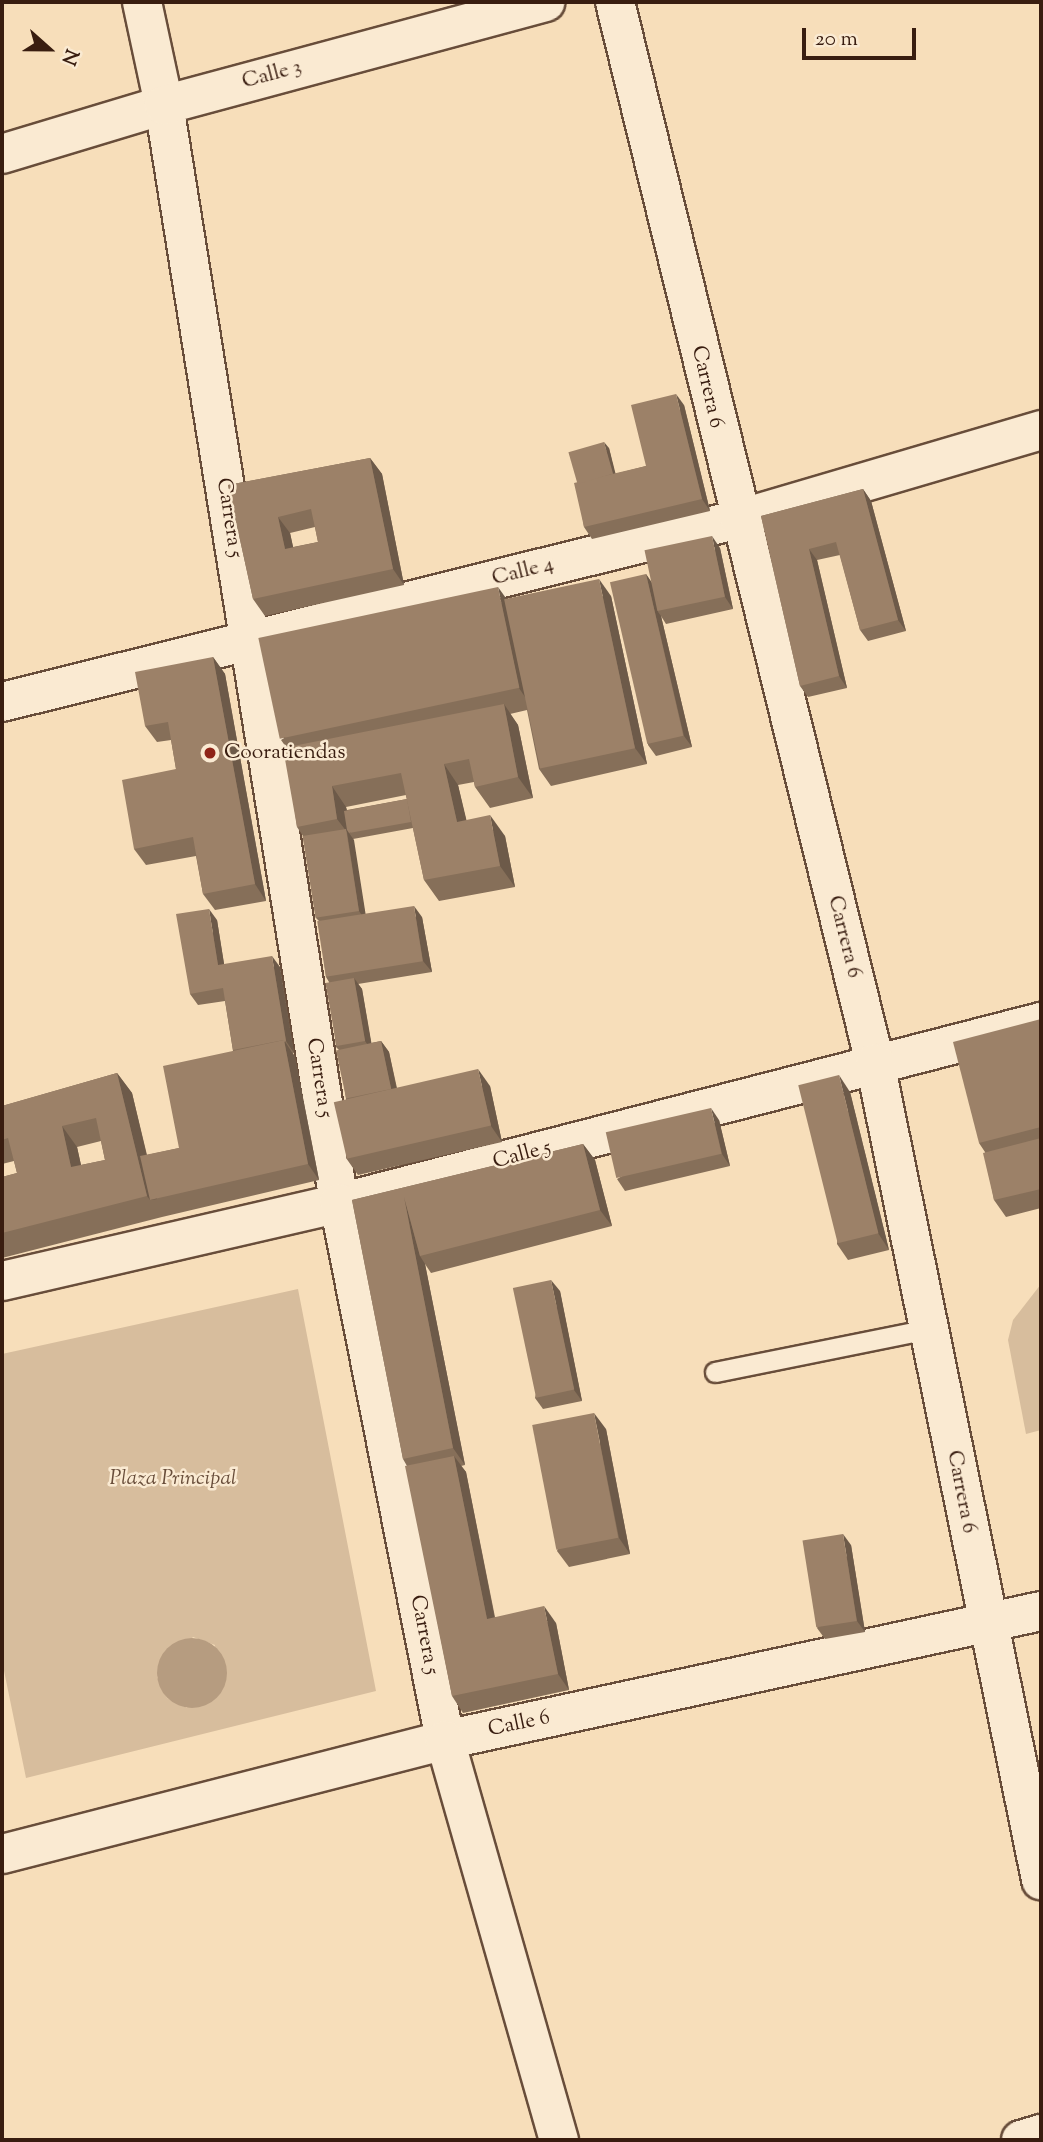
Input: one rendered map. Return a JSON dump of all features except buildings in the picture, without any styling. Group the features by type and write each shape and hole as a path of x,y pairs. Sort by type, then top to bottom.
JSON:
{"street":[{"name":"Carrera 5","path":"142,2 164,105 339,1203 444,1740 559,2140"},
{"name":"Calle 3","path":"2,154 164,105 545,2"},
{"name":"Carrera 6","path":"615,2 739,519 875,1063 1041,1880"},
{"name":"Calle 4","path":"2,702 739,519 1041,430"},
{"name":"Calle 5","path":"2,1281 339,1203 1041,1022"},
{"name":"Calle 6","path":"2,1854 444,1740 1041,1611"},
{"path":"1021,2140 1041,2134"}],"lane":[{"path":"715,1372 928,1329"}],"green space":[{"path":"1041,1284 1041,1430 1026,1434 1008,1340 1013,1320"},
{"name":"Plaza Principal","path":"298,1289 376,1691 26,1778 2,1661 2,1354","holes":["193,1637 215,1645 187,1708 167,1698 157,1677"]}],"shaded area":[{"path":"199,1638 212,1644 221,1653 225,1659 225,1687 217,1698 206,1706 185,1708 167,1698 159,1687 157,1666 167,1648 178,1640"}],"place":[{"name":"Cooratiendas","path":"210,753"}]}
